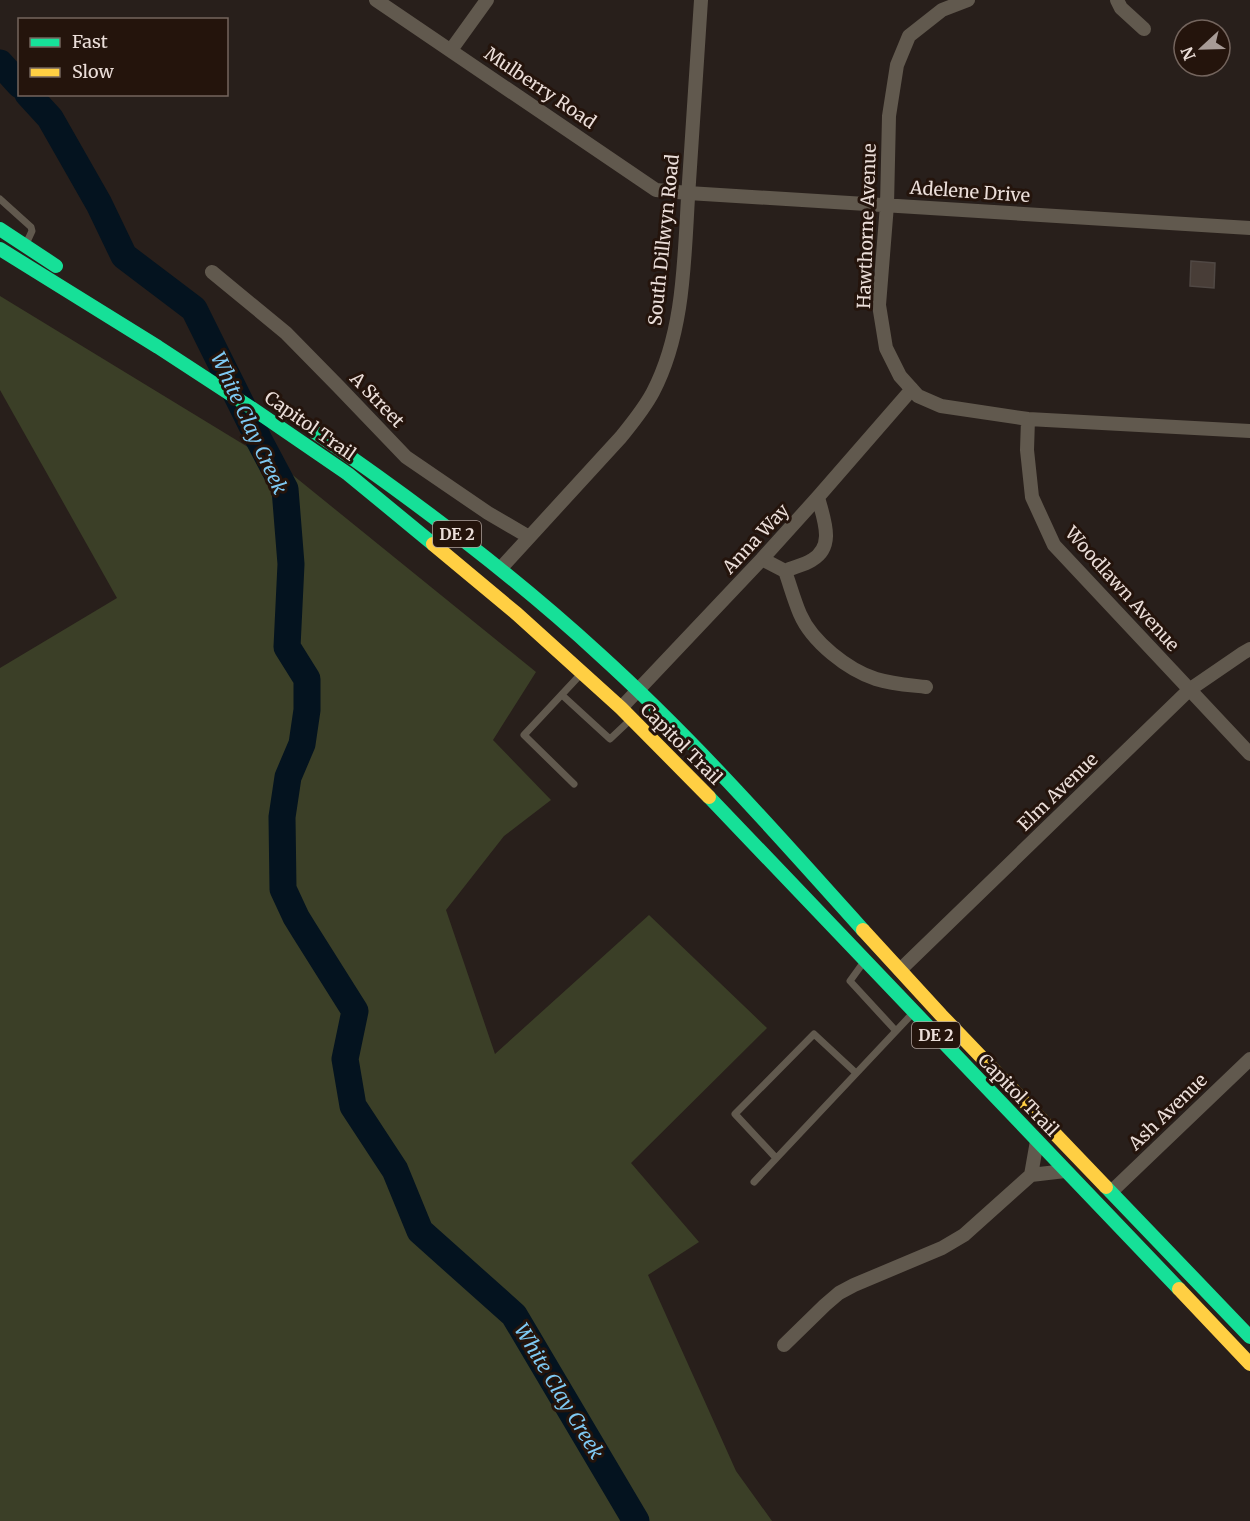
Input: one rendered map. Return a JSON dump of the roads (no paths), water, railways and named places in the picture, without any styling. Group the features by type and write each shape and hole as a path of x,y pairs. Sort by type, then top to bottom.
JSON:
{"main road":[{"path":"0,229 65,272"},
{"name":"Capitol Trail","path":"0,249 158,347 348,474 465,570 582,673 621,708 702,790 1250,1364"},
{"name":"Capitol Trail","path":"309,429 356,460 501,568 554,612 638,690 751,806 900,970 1250,1337"}],"street":[{"name":"Mulberry Road","path":"376,0 656,190 688,193"},
{"path":"451,50 487,0"},
{"name":"South Dillwyn Road","path":"501,568 639,415 664,365 673,337 682,275 701,0"},
{"name":"Hawthorne Avenue","path":"968,0 942,10 909,36 897,64 889,116 887,205 879,304 886,348 900,376 918,396 941,406 1028,419 1250,431"},
{"path":"1117,0 1120,8 1144,29"},
{"name":"Adelene Drive","path":"688,193 1250,228"},
{"name":"A Street","path":"212,272 286,333 406,457 488,513 529,537"},
{"name":"Anna Way","path":"621,708 762,559 912,389"},
{"name":"Woodlawn Avenue","path":"1028,419 1027,450 1032,497 1054,545 1250,754"},
{"path":"785,571 810,561 824,548 827,538 826,526 818,497"},
{"path":"762,559 785,571 801,616 831,652 858,671 875,679 926,687"},
{"name":"Elm Avenue","path":"900,970 1189,690 1250,649"},
{"name":"Ash Avenue","path":"1111,1192 1250,1059"},
{"path":"1031,1174 1037,1141"},
{"path":"784,1345 839,1293 942,1248 964,1235 1031,1174 1065,1171"}],"lane":[{"path":"0,199 31,227 32,231 25,246"},
{"path":"574,784 524,735 582,673"},
{"path":"562,695 610,739 631,719"},
{"path":"865,960 850,981 896,1031"},
{"path":"754,1182 914,1012"},
{"path":"776,1158 735,1114 814,1034 856,1073"}],"waterway":[{"name":"White Clay Creek","path":"0,63 18,83"},
{"name":"White Clay Creek","path":"30,96 50,118 99,204 124,256 194,309 285,489 291,564 287,647 307,679 307,710 302,744 288,777 282,817 283,889 296,917 355,1011 345,1059 353,1106 395,1170 420,1231 514,1315 636,1521"}]}
